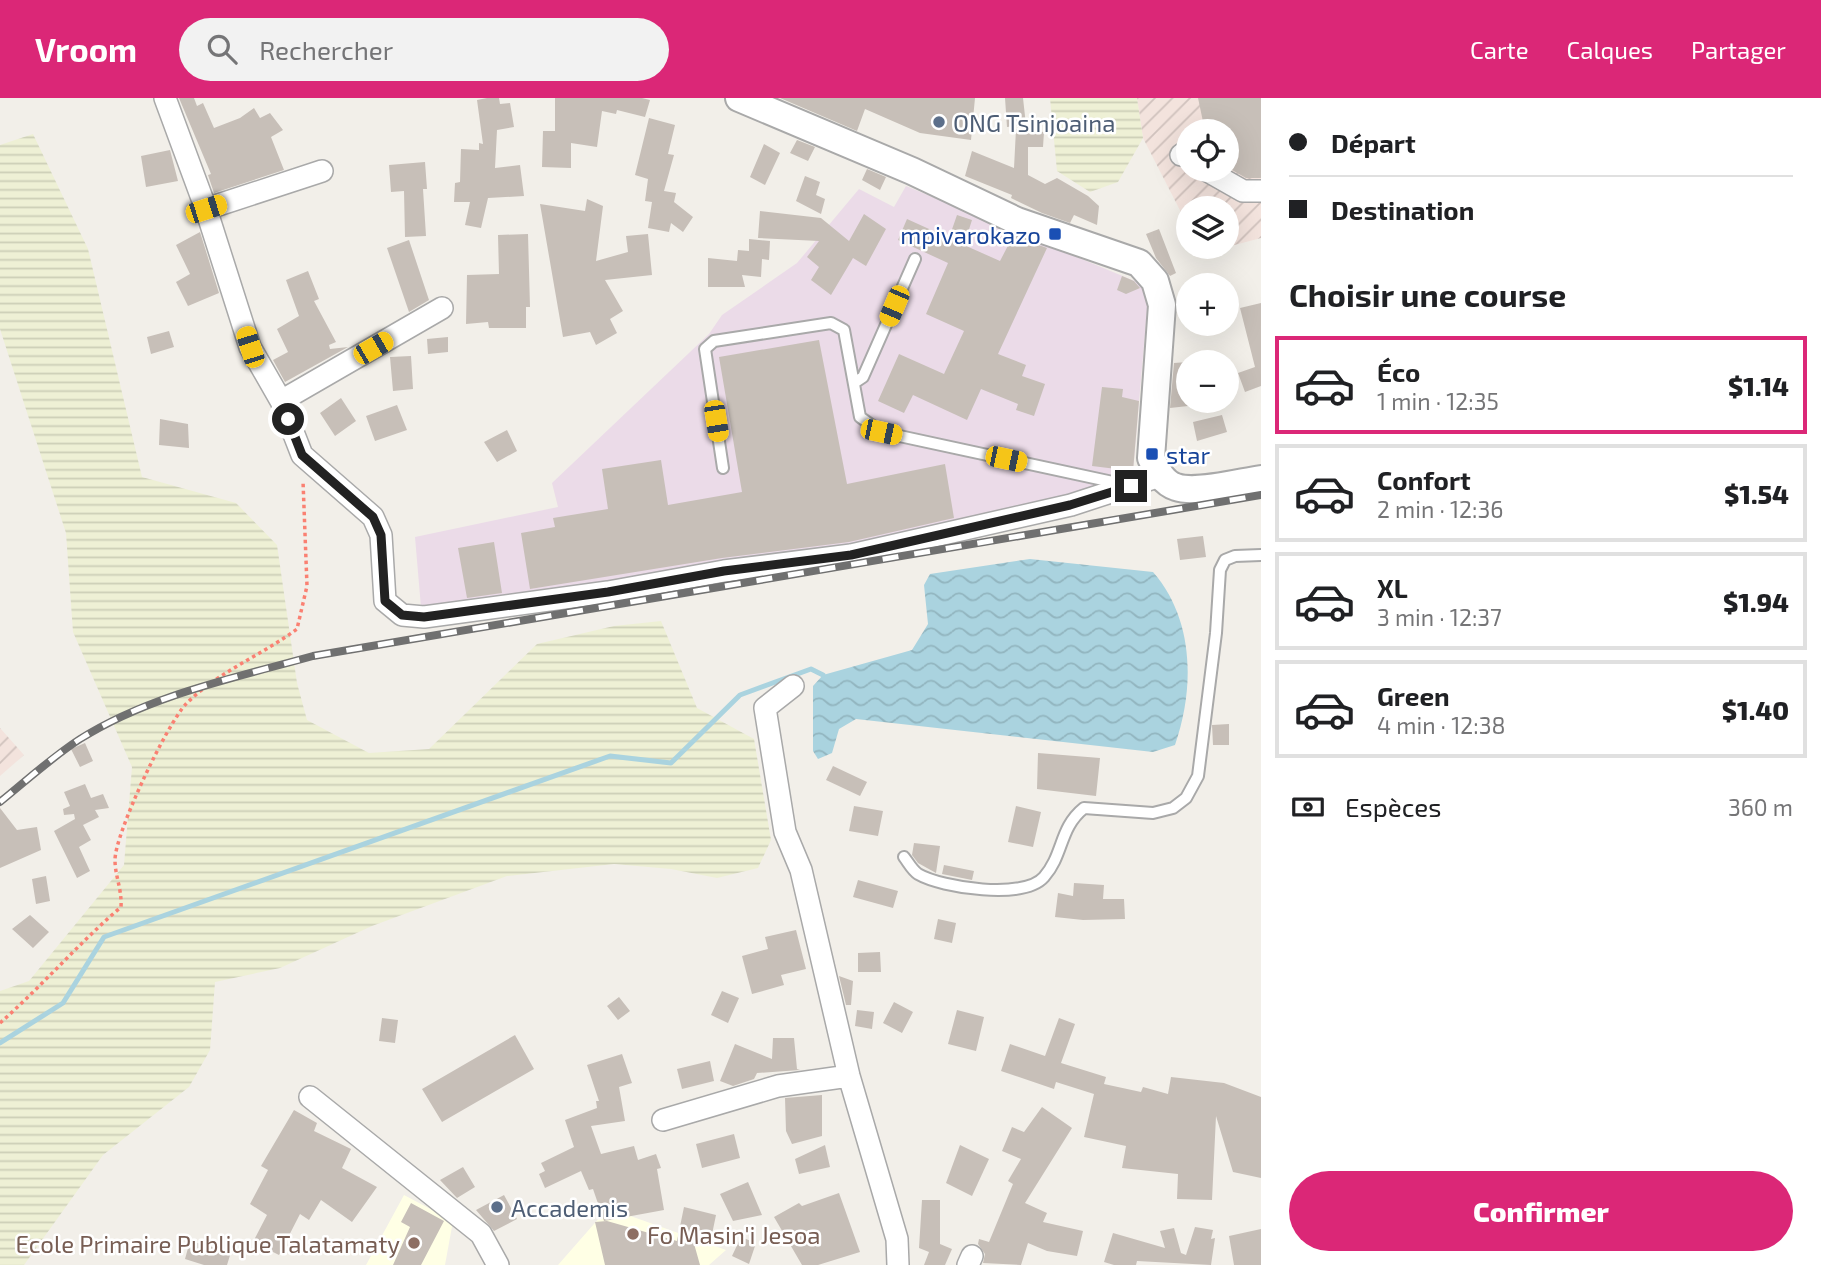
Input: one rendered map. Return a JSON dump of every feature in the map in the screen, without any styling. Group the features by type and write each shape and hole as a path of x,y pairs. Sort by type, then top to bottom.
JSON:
{"street":[{"path":"165,98 206,209 250,347 281,401 302,455 373,517 381,535 385,601 402,615 424,617 608,592 724,571 851,555 1070,505 1160,476"},
{"path":"739,98 912,172 1017,221 1139,263 1155,281 1162,305 1151,458 1160,476 1177,488 1200,488 1261,479"},
{"path":"206,209 323,171"},
{"path":"1227,182 1242,191 1261,191"},
{"path":"281,401 442,308"},
{"path":"793,686 765,708 785,832 801,870 849,1076 897,1239 898,1265"},
{"path":"663,1120 778,1086 849,1076"},
{"path":"310,1097 481,1234 498,1265"}],"lane":[{"path":"854,383 863,377 915,259"},
{"path":"723,468 705,349 714,341 831,323 844,330 860,417 881,432 1131,486"},
{"path":"904,857 916,873 946,885 1007,890 1041,880 1056,861 1069,820 1084,808 1153,813 1173,808 1186,798 1198,776 1216,633 1220,570 1225,560 1235,556 1261,555"}],"path":[{"path":"0,1023 30,998 76,946 121,907 122,888 115,859 133,797 184,705 212,684 267,652 297,629 307,586 302,455"}],"shaded area":[{"path":"1050,98 1137,98 1143,138 1118,182 1090,192 1057,171"},
{"path":"1137,98 1261,98 1261,238 1239,244 1239,196 1176,196 1176,203 1143,138"},
{"path":"33,134 88,249 142,477 236,503 277,545 297,683 307,720 369,753 429,749 537,644 614,626 661,621 697,708 754,739 771,840 758,868 717,878 671,869 614,864 507,876 372,926 280,968 215,982 210,1050 189,1087 103,1155 24,1265 0,1265 0,991 29,981 124,865 132,767 73,632 66,533 0,329 0,145"},
{"path":"906,186 1149,287 1133,471 1138,500 422,619 415,537 558,507 552,483 709,334 722,315 797,263 859,189 894,207"},
{"path":"0,728 24,755 0,776"},
{"name":"Ecole Primaire Publique Talatamaty","path":"404,1195 453,1221 445,1265 366,1265"},
{"name":"Fo Masin'i Jesoa","path":"608,1208 726,1250 709,1265 558,1265"}],"water":[{"path":"1030,559 1153,572 1177,611 1187,654 1186,700 1175,745 1153,752 856,719 839,729 832,753 818,759 813,751 813,686 823,675 912,650 928,624 924,585 930,574"}],"building":[{"path":"179,98 194,98 197,106 203,103 214,128 240,118 254,108 260,118 270,113 283,130 271,137 284,170 214,193 208,175 211,174"},
{"path":"499,98 500,104 510,103 514,127 497,130 495,168 520,165 524,196 488,198 481,228 465,225 470,202 454,202 455,183 460,182 461,149 479,150 479,143 483,144 477,100"},
{"path":"555,98 650,100 645,117 617,110 616,114 602,111 597,147 571,143 571,168 542,167 543,131 555,131"},
{"path":"780,98 975,98 971,140 920,133 865,109 857,131"},
{"path":"1005,98 1023,98 1026,125 1007,127"},
{"path":"1198,98 1261,98 1261,178 1246,178 1239,174 1239,119 1202,119"},
{"path":"649,118 675,125 668,154 674,155 664,191 676,193 674,202 693,217 683,232 671,223 669,232 648,228 652,202 645,201 648,179 635,175"},
{"path":"1016,129 1044,132 1043,147 1028,147 1028,175 1045,184 1057,178 1088,196 1099,206 1097,225 1074,215 1070,223 1042,213 1011,198 1012,195 965,176 972,151 1014,168"},
{"path":"797,140 815,147 808,161 790,153"},
{"path":"764,144 780,153 765,185 750,177"},
{"path":"170,150 178,181 146,187 141,156"},
{"path":"425,162 427,189 423,189 426,236 405,237 404,191 391,192 389,165"},
{"path":"867,169 886,177 880,190 862,180"},
{"path":"805,176 820,182 816,195 825,199 821,214 796,201"},
{"path":"587,199 603,206 596,261 628,252 626,236 648,234 652,275 605,280 623,311 610,319 617,333 596,345 590,332 563,337 540,204 585,211"},
{"path":"760,211 821,218 849,241 864,214 886,229 866,266 853,258 831,295 811,280 819,267 807,257 819,241 758,238"},
{"path":"957,215 972,220 964,245 1000,261 1013,236 1047,248 998,354 1026,365 1022,376 1045,384 1034,416 1016,410 1018,404 981,389 967,420 913,395 904,413 878,401 899,354 944,374 964,331 926,314 948,263 898,240 907,219 949,238"},
{"path":"1159,229 1176,273 1170,276 1156,258 1146,234"},
{"path":"200,232 219,293 188,306 176,282 190,274 176,245"},
{"path":"528,234 530,307 526,307 526,328 489,328 488,322 466,324 467,275 499,274 498,235"},
{"path":"749,239 770,241 769,260 762,259 761,277 742,275 745,287 708,287 708,258 737,261 738,250 749,251"},
{"path":"409,240 429,300 409,312 387,248"},
{"path":"308,271 319,299 314,301 336,342 329,345 330,349 348,347 285,382 273,360 288,352 277,329 299,316 286,280"},
{"path":"1122,276 1134,281 1140,288 1126,294 1117,290"},
{"path":"1261,303 1261,386 1245,392 1239,373 1255,367 1240,308"},
{"path":"169,331 174,347 151,354 147,337"},
{"path":"448,337 448,352 428,354 427,339"},
{"path":"819,340 847,484 945,464 954,518 849,542 722,558 530,589 521,533 555,527 553,518 608,509 602,469 661,460 668,505 742,492 719,357"},
{"path":"411,356 413,389 393,391 390,357"},
{"path":"1174,363 1176,407 1170,408"},
{"path":"1102,387 1123,389 1122,397 1139,401 1133,471 1092,466"},
{"path":"341,398 356,421 335,436 320,413"},
{"path":"397,405 407,430 375,441 366,416"},
{"path":"1222,415 1227,432 1197,441 1193,422"},
{"path":"160,419 188,424 189,448 159,445"},
{"path":"507,430 517,451 497,462 484,442"},
{"path":"1203,536 1206,557 1180,560 1177,539"},
{"path":"494,542 502,593 467,598 458,548"},
{"path":"1229,724 1229,745 1213,745 1212,725"},
{"path":"85,743 93,761 80,767 71,749"},
{"path":"1038,753 1100,758 1096,796 1037,789"},
{"path":"833,766 867,782 860,796 826,780"},
{"path":"85,784 91,798 103,794 109,808 95,810 99,817 83,825 91,840 79,847 90,871 77,878 54,831 75,819 74,814 64,815 63,809 70,806 64,792"},
{"path":"854,806 883,811 878,836 849,831"},
{"path":"1016,806 1041,812 1033,847 1008,842"},
{"path":"0,808 17,830 37,827 41,850 0,868"},
{"path":"914,843 940,846 936,873 918,863 912,855"},
{"path":"944,865 974,871 972,880 942,874"},
{"path":"46,876 50,901 36,904 32,879"},
{"path":"858,880 898,891 893,908 853,897"},
{"path":"1074,883 1104,885 1103,899 1124,899 1125,919 1083,920 1055,917 1058,893 1073,896"},
{"path":"30,915 49,932 33,948 12,929"},
{"path":"938,919 956,923 952,943 934,939"},
{"path":"796,930 806,969 781,975 784,985 752,994 742,956 768,949 765,937"},
{"path":"880,952 881,972 858,972 858,953"},
{"path":"839,976 853,981 851,1005 846,1005"},
{"path":"722,991 739,998 728,1023 711,1015"},
{"path":"619,997 630,1011 618,1020 607,1006"},
{"path":"894,1002 913,1012 902,1033 883,1023"},
{"path":"857,1010 874,1012 872,1029 855,1026"},
{"path":"957,1010 984,1017 976,1051 948,1044"},
{"path":"382,1018 398,1020 395,1043 379,1041"},
{"path":"1059,1018 1075,1024 1061,1063 1106,1077 1104,1084 1141,1092 1143,1087 1168,1094 1171,1077 1224,1083 1261,1097 1261,1178 1233,1172 1216,1116 1212,1200 1177,1199 1178,1174 1122,1168 1126,1146 1084,1137 1094,1094 1056,1082 1054,1089 1001,1071 1010,1044 1045,1056"},
{"path":"515,1035 534,1069 442,1122 422,1089"},
{"path":"773,1038 794,1038 797,1069 800,1070 757,1073 754,1079 733,1086 720,1081 735,1044 772,1059"},
{"path":"622,1054 632,1083 619,1087 625,1121 591,1126 601,1154 634,1146 638,1160 656,1154 661,1168 657,1169 664,1210 604,1221 593,1189 589,1190 581,1171 545,1188 539,1174 545,1171 541,1163 574,1147 565,1120 597,1108 596,1101 599,1101 587,1065"},
{"path":"710,1061 714,1081 682,1089 677,1069"},
{"path":"822,1095 822,1136 792,1144 786,1131 785,1098"},
{"path":"1042,1107 1072,1128 1025,1203 1047,1213 1043,1222 1083,1231 1077,1256 1047,1251 1028,1243 1021,1265 983,1263 985,1254 978,1244 979,1239 989,1242 1013,1184 1008,1181 1021,1159 1002,1151 1012,1127 1024,1132"},
{"path":"294,1110 317,1123 314,1131 351,1149 342,1168 377,1187 352,1222 321,1200 309,1220 300,1214 279,1255 253,1242 267,1215 250,1204 268,1170 261,1166"},
{"path":"734,1134 740,1158 702,1168 696,1144"},
{"path":"825,1145 830,1167 799,1174 795,1159"},
{"path":"960,1145 989,1159 972,1196 946,1183"},
{"path":"463,1167 475,1187 457,1198 440,1180"},
{"path":"748,1182 762,1215 733,1221 720,1194"},
{"path":"839,1193 860,1252 818,1265 802,1265 774,1217 799,1203 802,1206"},
{"path":"504,1195 517,1219 494,1231 476,1210"},
{"path":"922,1200 940,1200 940,1244 952,1249 945,1265 924,1265 929,1252 919,1248"},
{"path":"411,1203 444,1221 421,1265 393,1265 410,1227 401,1222"},
{"path":"684,1207 716,1215 710,1244 693,1240 700,1265 605,1265 595,1222 607,1221 677,1241"},
{"path":"1195,1227 1213,1230 1211,1239 1215,1238 1211,1265 1137,1261 1136,1265 1114,1265 1104,1262 1113,1233 1165,1248 1160,1231 1174,1228 1181,1253 1186,1255"},
{"path":"1261,1229 1261,1265 1234,1265 1229,1236"},
{"path":"741,1237 756,1243 749,1264 732,1256"},
{"path":"190,1241 231,1252 227,1265 204,1265 185,1259"}],"waterway":[{"path":"0,1043 63,1003 104,937 610,756 671,763 740,695 811,669 823,675"}],"railway":[{"path":"0,802 49,761 107,724 193,689 313,656 1261,495"}],"place":[{"name":"ONG Tsinjoaina","path":"939,122"},
{"name":"mpivarokazo","path":"1055,234"},
{"name":"star","path":"1152,454"},
{"name":"Accademis","path":"497,1207"},
{"name":"Fo Masin'i Jesoa","path":"633,1234"},
{"name":"Ecole Primaire Publique Talatamaty","path":"414,1243"}],"route":[{"path":"288,419 302,455 373,517 381,535 385,601 402,615 424,617 608,592 724,571 851,555 1070,505 1131,486"}]}
